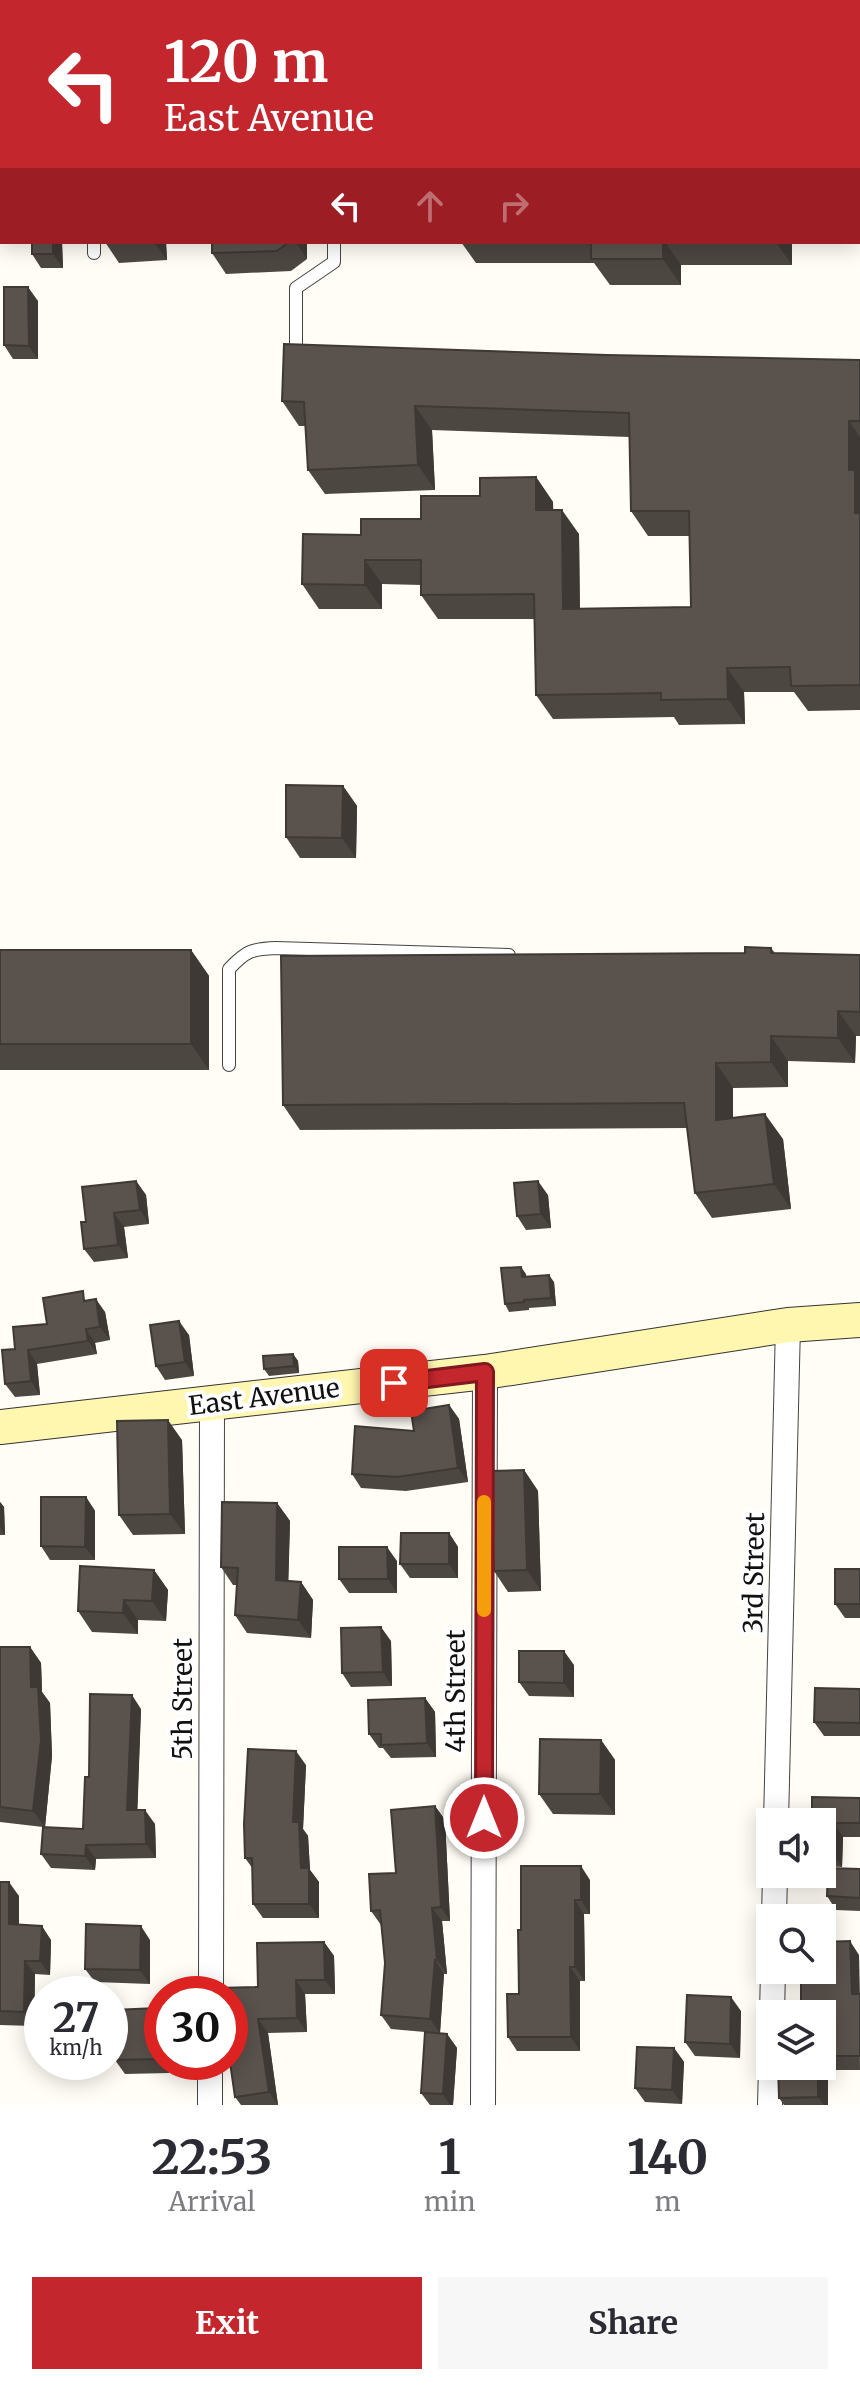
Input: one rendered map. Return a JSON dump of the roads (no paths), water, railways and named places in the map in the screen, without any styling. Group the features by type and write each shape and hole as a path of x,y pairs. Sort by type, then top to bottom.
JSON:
{"main road":[{"name":"East Avenue","path":"0,1427 485,1372 788,1325 860,1320"}],"street":[{"name":"3rd Street","path":"776,1808 788,1325"},
{"name":"4th Street","path":"483,2105 485,1372"},
{"name":"5th Street","path":"211,1976 212,1403"},
{"path":"210,2080 210,2105"},
{"path":"770,2105 771,2080"}],"lane":[{"path":"296,347 296,288 334,262 334,244"},
{"path":"229,1065 229,969 244,954 257,949 529,956"}]}
